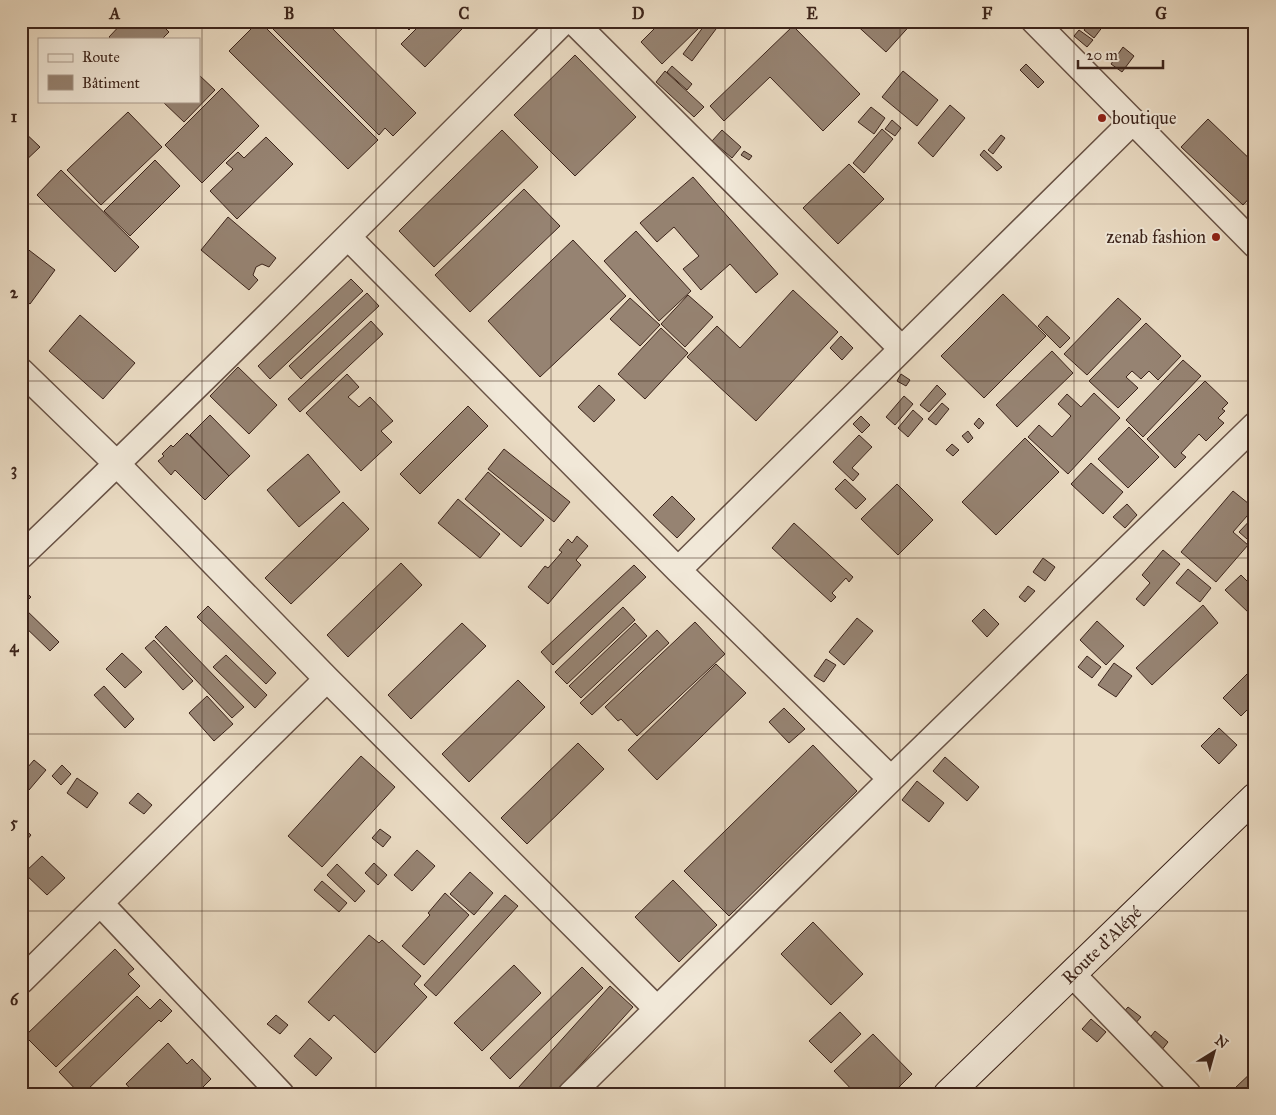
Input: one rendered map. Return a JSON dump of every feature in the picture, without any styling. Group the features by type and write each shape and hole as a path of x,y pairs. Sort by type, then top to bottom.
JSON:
{"main road":[{"name":"Route d'Alépé","path":"948,1094 1255,797"}],"street":[{"path":"21,556 348,237 564,21"},
{"path":"574,21 902,349"},
{"path":"1034,21 1255,245"},
{"path":"678,570 1133,121"},
{"path":"348,237 678,570 891,779"},
{"path":"21,371 117,464 327,679 657,1009"},
{"path":"571,1094 1255,425"},
{"path":"21,980 327,679"},
{"path":"100,903 281,1094"},
{"path":"1072,974 1188,1094"}],"building":[{"path":"124,21 158,21 169,32 163,38 109,37"},
{"path":"259,21 378,140 348,169 229,51"},
{"path":"269,21 325,21 416,113 393,136 385,128 379,135 267,23"},
{"path":"400,21 417,21 409,30"},
{"path":"424,21 454,21 462,29 425,67 401,44"},
{"path":"662,21 701,21 703,24 662,64 641,42"},
{"path":"852,21 914,21 886,52"},
{"path":"1091,21 1107,21 1094,38 1084,30"},
{"path":"707,22 716,29 692,61 683,54"},
{"path":"793,26 860,94 823,131 770,77 724,121 710,106"},
{"path":"1079,30 1093,40 1087,47 1074,36"},
{"path":"1123,47 1134,56 1122,72 1111,64"},
{"path":"575,55 636,117 575,176 514,115"},
{"path":"1026,64 1044,82 1038,88 1020,70"},
{"path":"672,66 692,84 687,90 667,72"},
{"path":"665,71 704,107 694,117 656,82"},
{"path":"903,71 938,100 917,126 882,97"},
{"path":"200,76 215,90 184,122 163,102 200,102"},
{"path":"222,88 259,126 202,183 165,145"},
{"path":"950,105 965,118 933,157 918,143"},
{"path":"871,107 885,118 874,134 858,122"},
{"path":"128,112 162,147 101,205 67,170"},
{"path":"1208,119 1255,164 1255,192 1243,205 1181,147"},
{"path":"892,120 901,128 895,136 885,129"},
{"path":"21,129 40,147 21,165"},
{"path":"882,129 893,139 864,173 853,163"},
{"path":"502,130 538,167 434,267 399,231"},
{"path":"722,130 741,147 732,158 712,141"},
{"path":"1001,135 1005,138 993,154 988,150"},
{"path":"266,137 293,164 237,219 210,191 233,169 226,163 238,152 244,158"},
{"path":"984,150 1002,167 997,171 980,155"},
{"path":"744,151 752,156 749,160 741,155"},
{"path":"155,160 180,186 130,236 104,211"},
{"path":"849,164 884,199 838,244 803,208"},
{"path":"61,170 139,247 115,272 37,195"},
{"path":"693,177 778,274 756,293 730,264 701,290 683,269 699,256 674,227 657,242 640,223"},
{"path":"524,189 560,226 470,312 435,275"},
{"path":"228,217 276,258 269,267 262,264 256,267 253,275 258,280 249,290 201,250"},
{"path":"636,231 691,291 659,321 604,261"},
{"path":"573,240 626,296 540,377 488,321"},
{"path":"21,244 55,270 30,304 21,297"},
{"path":"351,279 363,291 270,379 258,366"},
{"path":"793,290 838,332 756,421 687,357 717,326 740,348"},
{"path":"367,293 379,306 301,379 289,366"},
{"path":"1003,294 1046,336 984,398 941,356"},
{"path":"688,295 713,317 685,347 661,324"},
{"path":"630,298 660,325 640,346 610,319"},
{"path":"1118,298 1141,319 1087,375 1064,354"},
{"path":"80,315 135,363 103,399 49,351"},
{"path":"1047,316 1070,338 1060,348 1038,326"},
{"path":"371,321 383,334 300,412 288,399"},
{"path":"1146,323 1181,356 1158,380 1149,371 1141,379 1132,371 1126,377 1138,388 1118,408 1089,381"},
{"path":"661,328 688,353 645,399 618,374"},
{"path":"841,336 853,348 842,360 830,348"},
{"path":"1052,351 1073,373 1017,427 996,405"},
{"path":"1183,360 1201,376 1143,437 1126,420"},
{"path":"238,367 277,405 249,434 210,396"},
{"path":"347,374 359,387 348,397 359,407 370,397 393,421 381,431 392,442 361,471 306,413"},
{"path":"901,374 910,380 906,386 897,381"},
{"path":"1205,381 1228,403 1222,409 1225,411 1218,418 1224,423 1206,441 1199,434 1181,453 1186,457 1175,468 1147,439"},
{"path":"599,385 615,400 594,422 578,407"},
{"path":"937,385 946,394 929,412 920,405"},
{"path":"1094,393 1120,418 1068,474 1028,437 1039,425 1052,437 1071,416 1058,404 1067,394 1081,407"},
{"path":"904,396 913,404 895,425 886,417"},
{"path":"942,403 949,409 936,425 928,419"},
{"path":"468,406 488,426 420,494 400,474"},
{"path":"913,410 923,419 908,437 898,428"},
{"path":"210,415 250,456 229,476 190,435"},
{"path":"861,416 870,425 862,433 853,424"},
{"path":"979,418 984,423 979,429 974,424"},
{"path":"1129,427 1159,457 1128,488 1098,459"},
{"path":"968,431 973,438 968,443 962,436"},
{"path":"187,433 229,476 205,500 175,470 171,475 158,461 164,456 162,454 171,445 173,447"},
{"path":"859,435 872,447 852,468 859,474 853,481 833,462"},
{"path":"1025,438 1059,472 996,535 962,502"},
{"path":"952,444 959,450 953,456 946,450"},
{"path":"504,449 570,502 554,522 488,469"},
{"path":"308,454 340,492 299,527 267,490"},
{"path":"1091,463 1123,492 1103,514 1071,484"},
{"path":"488,472 544,520 521,547 465,499"},
{"path":"845,479 866,499 856,509 835,489"},
{"path":"897,484 933,520 898,555 861,519"},
{"path":"1233,491 1254,508 1233,532 1248,545 1216,582 1181,552"},
{"path":"672,496 695,519 677,538 653,515"},
{"path":"458,499 500,534 480,558 438,523"},
{"path":"343,502 369,529 291,604 265,578"},
{"path":"1127,504 1137,515 1125,528 1113,517"},
{"path":"1255,515 1255,546 1239,532"},
{"path":"794,523 853,577 849,582 846,578 832,593 836,597 831,602 772,548"},
{"path":"577,536 588,546 576,560 581,565 548,604 528,587 545,566 548,568 562,552 559,550 568,539 572,543"},
{"path":"1163,550 1180,564 1144,606 1136,599 1150,583 1142,575"},
{"path":"1043,558 1055,567 1045,581 1033,572"},
{"path":"401,563 422,585 348,657 327,635"},
{"path":"634,565 646,577 553,665 541,652"},
{"path":"1188,569 1211,588 1200,602 1176,583"},
{"path":"1241,575 1255,589 1255,609 1250,614 1225,590"},
{"path":"1028,586 1035,591 1025,602 1019,597"},
{"path":"21,588 31,597 22,606 59,642 50,651 21,623"},
{"path":"1203,605 1218,623 1152,685 1136,668"},
{"path":"208,606 276,673 266,684 197,617"},
{"path":"623,607 635,620 567,684 555,672"},
{"path":"984,609 999,624 987,637 972,621"},
{"path":"857,618 873,631 844,665 829,652"},
{"path":"1097,621 1124,646 1106,665 1080,640"},
{"path":"695,622 725,654 637,736 621,719 618,721 605,707"},
{"path":"462,623 486,646 411,719 388,695"},
{"path":"635,623 647,636 581,698 569,686"},
{"path":"166,626 244,707 232,718 155,637"},
{"path":"657,630 669,643 592,715 580,703"},
{"path":"154,640 193,681 183,690 145,648"},
{"path":"122,653 142,672 125,688 106,669"},
{"path":"226,655 267,695 255,708 213,667"},
{"path":"1087,656 1101,667 1092,678 1078,667"},
{"path":"826,659 836,665 824,682 814,676"},
{"path":"1114,663 1132,676 1116,697 1098,685"},
{"path":"716,664 746,693 657,780 628,750"},
{"path":"1255,666 1255,702 1241,716 1223,698"},
{"path":"518,680 545,707 469,782 442,754"},
{"path":"104,686 134,719 125,728 94,695"},
{"path":"207,696 233,724 214,741 189,713"},
{"path":"784,708 805,729 789,743 769,722"},
{"path":"1219,728 1237,745 1219,764 1201,746"},
{"path":"578,743 604,769 527,844 501,818"},
{"path":"813,745 857,791 729,916 684,871"},
{"path":"361,756 395,787 322,867 288,836"},
{"path":"945,757 979,787 967,801 933,771"},
{"path":"34,760 46,770 29,790 21,783 21,775"},
{"path":"62,765 71,774 61,785 52,776"},
{"path":"77,778 98,793 87,808 67,793"},
{"path":"917,781 944,803 929,822 902,800"},
{"path":"138,793 152,805 144,814 129,803"},
{"path":"21,826 31,835 21,847"},
{"path":"380,829 391,837 383,847 372,838"},
{"path":"417,850 435,866 412,891 394,875"},
{"path":"42,856 65,878 47,895 24,873"},
{"path":"374,863 387,875 378,885 365,873"},
{"path":"337,864 365,891 355,902 327,875"},
{"path":"470,872 493,893 474,915 450,894"},
{"path":"673,880 717,925 679,962 635,917"},
{"path":"322,881 347,903 339,912 314,890"},
{"path":"445,893 469,915 424,965 402,946 430,915 428,913"},
{"path":"505,895 518,906 436,996 424,985"},
{"path":"813,922 863,974 831,1005 781,954"},
{"path":"369,935 379,943 382,940 421,976 414,984 427,997 375,1053 334,1015 329,1021 308,1002"},
{"path":"115,949 134,969 128,974 140,986 56,1067 25,1036"},
{"path":"514,965 541,993 482,1051 454,1023"},
{"path":"582,967 603,988 510,1079 490,1058"},
{"path":"1255,981 1255,993 1249,988"},
{"path":"610,986 633,1007 554,1094 524,1094 518,1088"},
{"path":"137,996 150,1009 160,999 172,1011 161,1022 159,1020 83,1094 80,1094 59,1072"},
{"path":"1128,1007 1141,1017 1134,1025 1121,1015"},
{"path":"840,1012 861,1034 831,1063 809,1041"},
{"path":"276,1015 288,1025 280,1034 267,1024"},
{"path":"1091,1019 1106,1032 1097,1042 1082,1029"},
{"path":"1155,1031 1168,1042 1161,1051 1148,1040"},
{"path":"873,1034 912,1074 892,1094 856,1094 834,1071"},
{"path":"310,1038 332,1058 316,1076 294,1056"},
{"path":"168,1043 187,1064 192,1059 211,1079 196,1094 135,1094 126,1084"},
{"path":"1255,1069 1255,1094 1240,1094 1235,1088"}],"place":[{"name":"boutique","path":"1102,118"},
{"name":"zenab fashion","path":"1216,237"}]}
